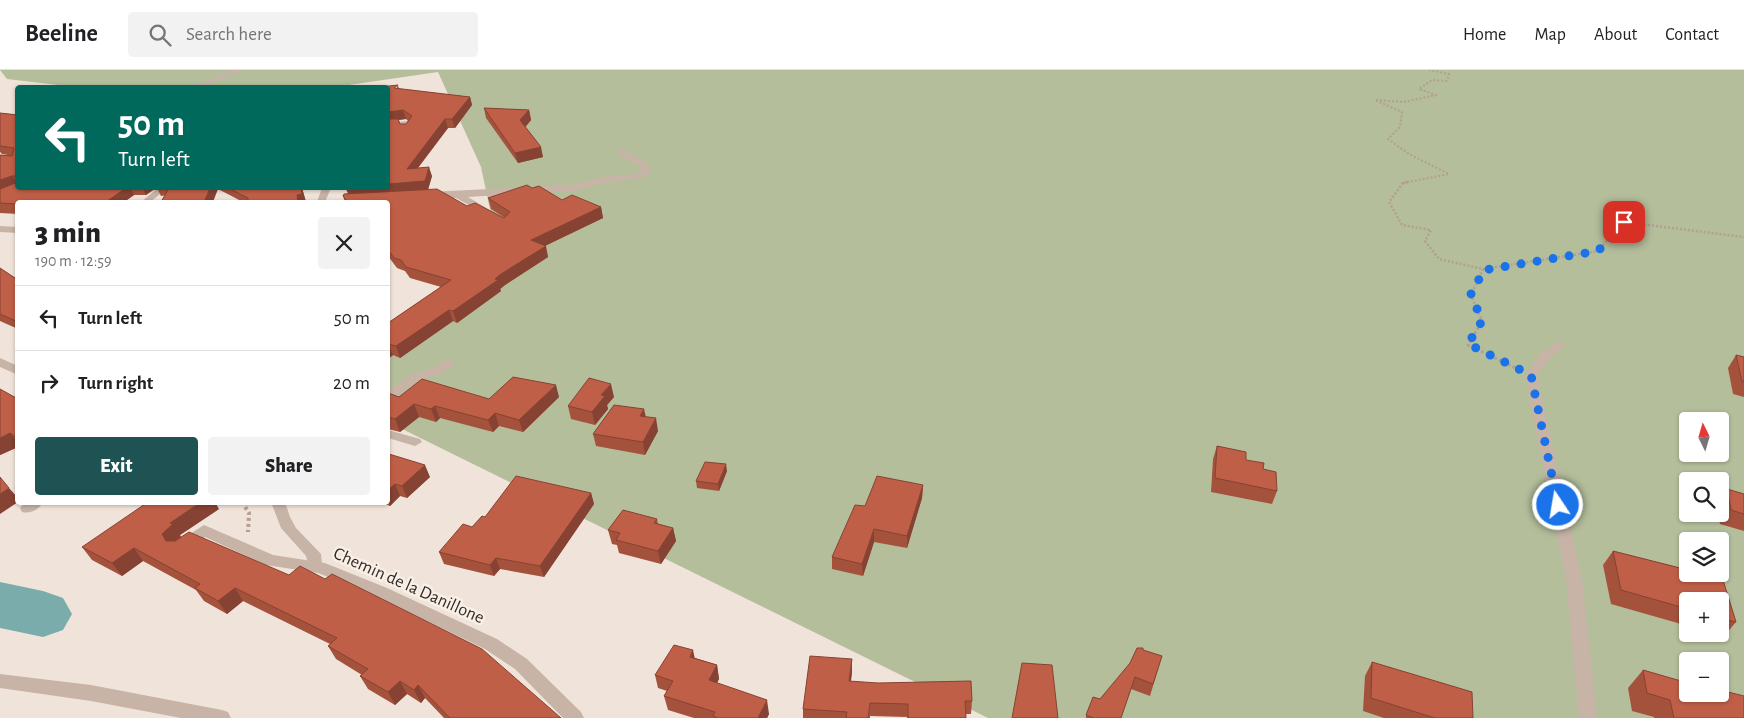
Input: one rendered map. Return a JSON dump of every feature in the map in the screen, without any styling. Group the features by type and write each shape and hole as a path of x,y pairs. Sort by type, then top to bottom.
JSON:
{"street":[{"path":"201,85 239,70"},
{"path":"390,125 406,123 409,125 406,130"},
{"path":"421,195 445,193 458,195 492,191 578,187 609,179 638,176 646,172 642,164 621,152"},
{"path":"148,200 160,190"},
{"path":"458,195 498,219"},
{"path":"0,229 15,231"},
{"path":"1560,345 1545,356 1531,375 1574,579 1588,718"},
{"path":"0,362 15,370"},
{"path":"390,396 416,377 439,370 449,363"},
{"path":"390,435 415,442"},
{"path":"279,505 280,512 295,538 313,554 314,565"},
{"name":"Chemin de la Danillone","path":"180,548 204,530 270,561 314,565 381,592 491,644 521,664 575,718"},
{"path":"0,680 108,696 222,718"}],"path":[{"path":"1428,70 1449,74 1447,81 1432,80 1419,89 1436,95 1404,102 1374,100 1402,112 1400,127 1388,139 1410,154 1449,174 1403,183 1389,202 1402,225 1431,230 1425,241 1439,259 1484,270 1598,251 1624,222 1744,238"},
{"path":"1484,270 1471,294 1482,321 1468,344 1531,375"},
{"path":"244,505 249,514 248,550"}],"green space":[{"path":"0,70 1744,70 1744,718 988,718 390,423 390,356 502,266 481,167 438,72 349,85 58,85 7,79"}],"building":[{"path":"398,85 394,88 470,97 452,119 445,119 407,169 429,167 425,181 390,184 390,119 398,119 400,124 406,124 412,116 403,110 390,112 390,86"},
{"path":"484,108 529,110 520,120 541,147 515,153"},
{"path":"0,113 15,115 15,176 0,180 0,155 12,156 14,148 0,146"},
{"path":"15,183 15,190 123,190 109,200 15,200 15,204 0,203 0,189"},
{"path":"527,185 532,188 539,186 562,200 572,195 601,207 531,240 546,246 501,274 495,279 498,280 453,311 449,310 396,346 390,344 390,322 451,280 406,267 401,260 394,258 390,253 390,200 346,200 343,196 344,194 437,189 467,206 475,203 504,218 510,212 488,198"},
{"path":"168,190 209,190 205,200 162,200"},
{"path":"232,190 301,190 302,194 297,195 298,200 248,200 248,198"},
{"path":"0,268 15,278 15,321 0,314"},
{"path":"1736,355 1744,357 1744,382 1742,381"},
{"path":"513,377 556,385 519,420 495,413 488,420 435,406 431,409 414,404 395,419 390,418 390,394 399,397 422,379 489,399"},
{"path":"589,378 611,384 601,395 605,396 592,412 568,406"},
{"path":"0,389 15,397 15,437 10,433 0,438"},
{"path":"614,405 644,409 640,416 656,418 643,442 593,434"},
{"path":"1217,446 1246,452 1246,460 1264,463 1263,469 1276,472 1277,491 1215,478"},
{"path":"390,454 425,465 402,486 395,484 390,488"},
{"path":"705,462 726,464 718,484 696,481"},
{"path":"516,476 591,493 540,566 496,558 490,565 439,552 463,524 472,527 482,516 485,517"},
{"path":"877,476 923,485 907,536 874,529 862,564 832,557 855,505 865,506"},
{"path":"0,477 9,488 0,494"},
{"path":"1729,490 1744,494 1744,514 1731,510"},
{"path":"144,505 197,505 170,523 173,524 162,534 166,541 175,541 189,532 289,575 300,566 325,579 332,574 482,649 561,718 450,718 418,685 414,690 400,681 388,692 360,676 368,669 328,646 337,638 235,588 218,601 195,588 200,584 134,548 112,563 82,547"},
{"path":"623,510 657,519 654,523 673,528 658,551 616,540 620,533 608,530"},
{"path":"1613,551 1679,568 1679,582 1724,582 1727,592 1679,592 1679,606 1621,590"},
{"path":"1729,599 1736,622 1729,620"},
{"path":"674,645 693,650 690,657 717,665 709,680 767,700 758,718 718,718 713,716 715,712 664,696 673,681 655,675"},
{"path":"1137,648 1143,648 1143,650 1162,656 1153,684 1135,677 1121,718 1094,718 1086,715 1093,697 1100,699 1130,663"},
{"path":"810,656 852,659 849,681 878,683 971,681 972,701 965,701 966,718 908,718 908,704 870,703 868,718 846,718 847,712 803,709"},
{"path":"1372,662 1472,692 1473,718 1435,718 1371,698"},
{"path":"1022,663 1052,665 1058,718 1012,718"},
{"path":"1643,670 1679,680 1679,702 1729,702 1729,692 1744,696 1744,718 1674,718 1670,700 1647,693"}],"waterway":[{"path":"0,605 43,614"}],"route":[{"path":"1558,505 1531,375 1468,344 1482,321 1471,294 1484,270 1598,251 1624,222"}]}
